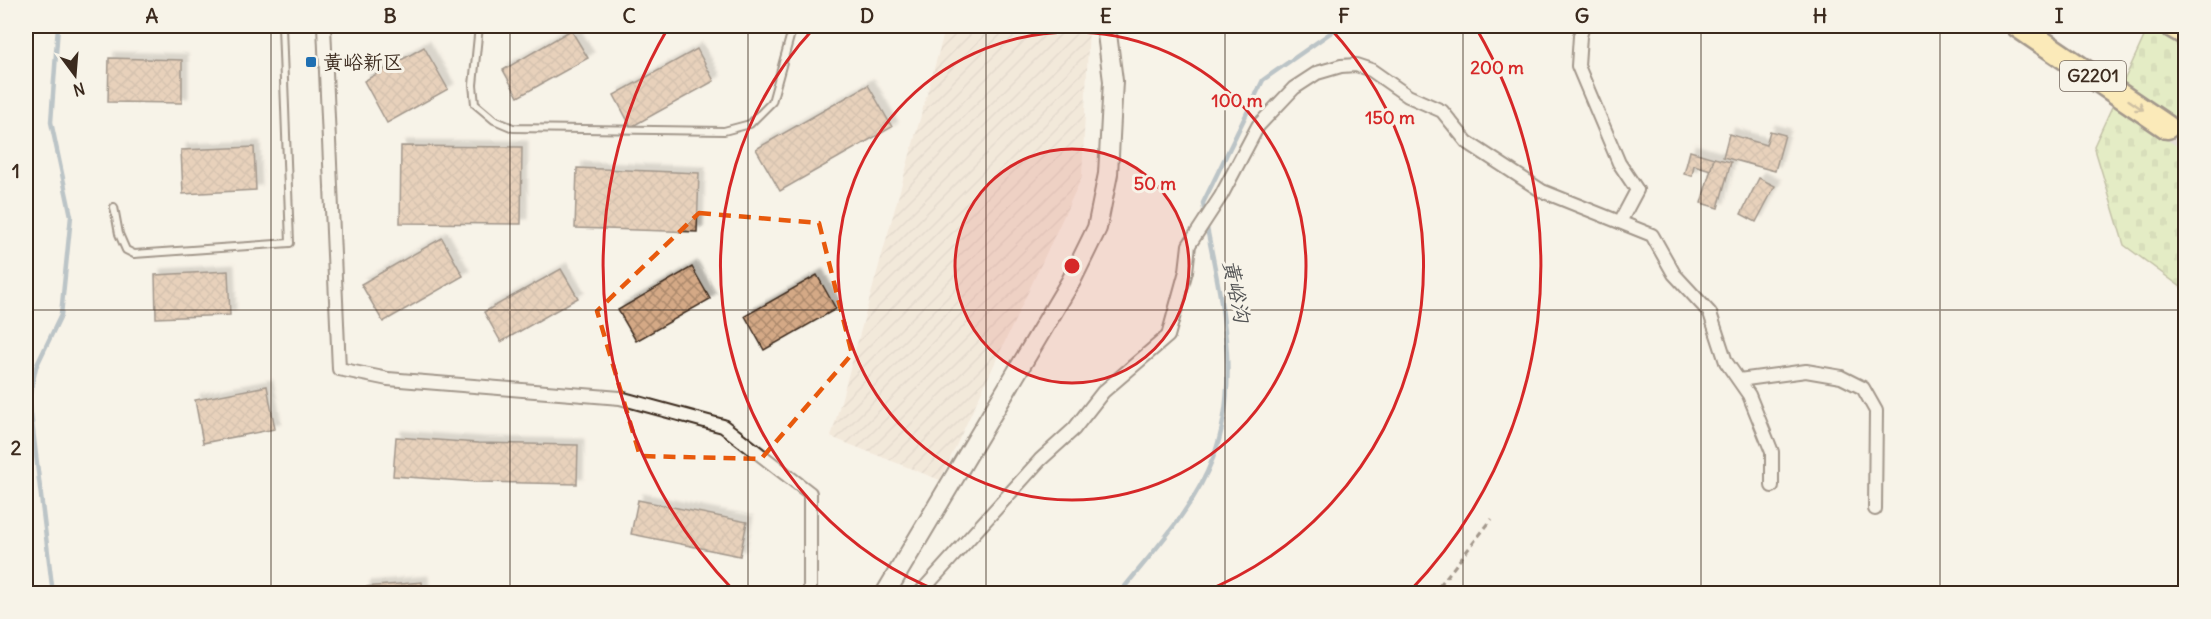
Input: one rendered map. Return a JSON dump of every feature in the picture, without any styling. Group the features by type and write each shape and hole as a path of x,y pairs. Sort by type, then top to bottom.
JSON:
{"highway":[{"name":"G2201","path":"2018,26 2168,126"},
{"path":"2172,26 2186,34"}],"main road":[{"path":"885,594 1071,281 1097,228 1108,174 1113,81 1106,26"}],"street":[{"path":"324,26 339,369 388,379 620,398 723,426 810,494 810,594"},
{"path":"1583,26 1578,66 1619,163 1636,190 1620,222"},
{"path":"920,594 1040,460 1074,429 1103,392 1168,336 1186,271 1189,245 1221,196 1258,126 1294,88 1317,73 1341,66 1356,65 1371,70 1408,96 1442,111 1467,142 1542,191 1652,235 1674,274 1710,313 1726,362 1749,395 1772,452 1772,486"},
{"path":"1739,380 1806,371 1840,377 1863,388 1876,411 1875,509"}],"lane":[{"path":"114,207 119,234 126,250 134,254 290,243 282,26"},
{"path":"479,26 472,85 475,104 494,120 513,128 724,131 750,124 771,102 793,26"}],"path":[{"path":"1433,594 1492,519"}],"highlighted area":[{"path":"699,213 819,223 852,354 761,459 640,456 597,311"}],"shaded area":[{"path":"946,26 1089,26 1082,177 940,480 831,437"}],"green space":[{"path":"2149,26 2185,26 2185,290 2124,245 2094,146"}],"building":[{"path":"571,30 588,58 518,97 503,70"},
{"path":"424,47 448,89 387,123 364,81"},
{"path":"697,49 714,81 631,127 614,95"},
{"path":"109,58 182,60 182,103 108,102"},
{"path":"868,85 892,127 780,191 756,149"},
{"path":"1770,131 1785,135 1775,171 1723,157 1729,134 1766,145"},
{"path":"401,146 522,147 521,224 400,223"},
{"path":"254,147 256,190 183,194 181,150"},
{"path":"1690,151 1714,158 1711,170 1694,165 1692,176 1684,174"},
{"path":"1714,158 1731,162 1718,208 1701,203"},
{"path":"577,168 699,173 697,232 575,228"},
{"path":"1759,178 1775,186 1756,222 1741,214"},
{"path":"442,238 463,276 383,322 361,284"},
{"path":"692,267 710,299 636,341 618,310"},
{"path":"561,269 578,298 501,342 484,312"},
{"path":"228,271 230,315 156,318 155,275"},
{"path":"817,275 836,309 764,350 745,316"},
{"path":"267,386 275,429 203,443 195,400"},
{"path":"396,437 478,443 578,445 577,484 477,482 393,476"},
{"path":"638,500 747,522 740,556 631,534"},
{"path":"422,582 423,594 365,594 365,587"}],"waterway":[{"path":"53,594 29,398 36,367 61,315 71,216 51,122 58,26"},
{"name":"黄峪沟","path":"1205,215 1203,203 1263,80 1336,29 1349,26"},
{"name":"黄峪沟","path":"1119,594 1195,495 1213,458 1222,429 1226,400 1226,341 1218,282 1206,223"}],"tunnel":[{"path":"2167,127 2186,139"}],"place":[{"name":"黄峪新区","path":"311,62"}]}
